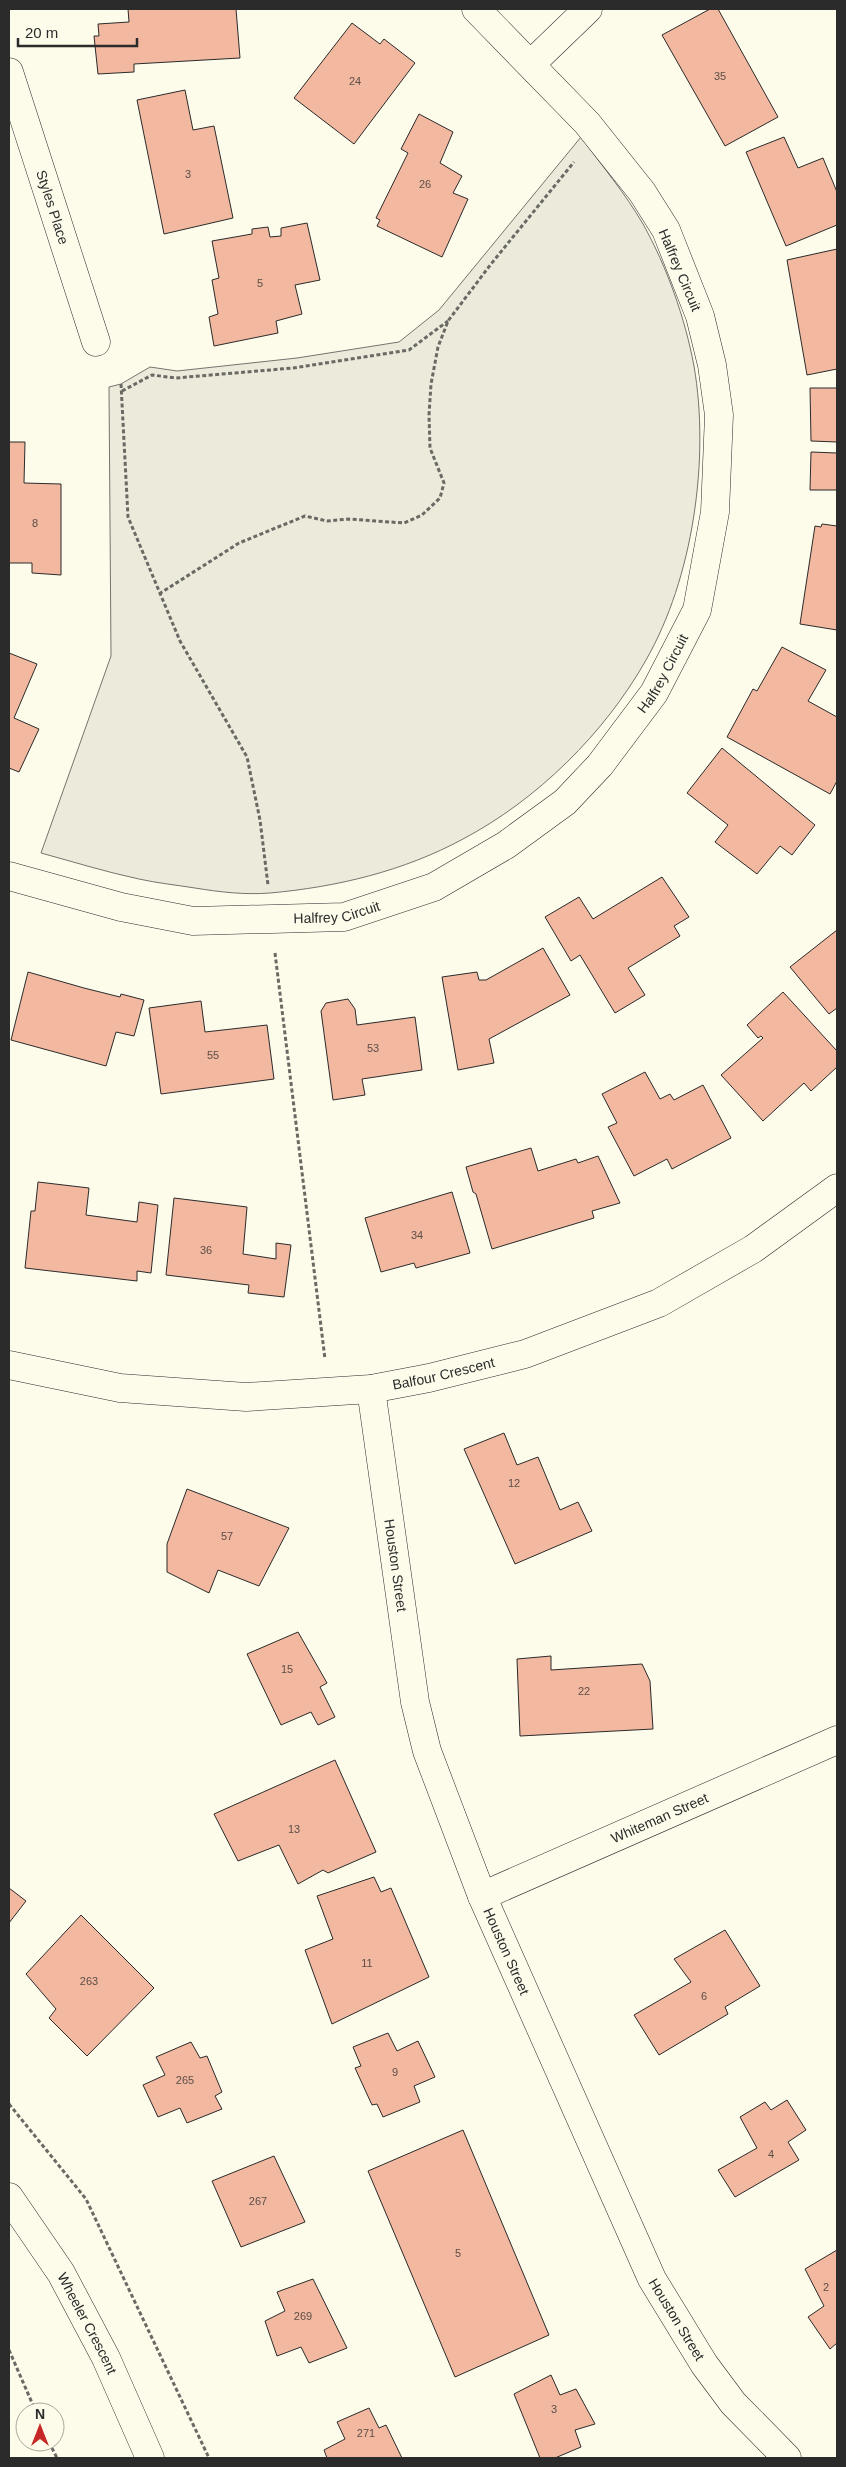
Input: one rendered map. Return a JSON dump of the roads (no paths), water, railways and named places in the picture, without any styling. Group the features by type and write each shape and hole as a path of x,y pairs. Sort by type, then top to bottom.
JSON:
{"street":[{"name":"Halfrey Circuit","path":"9,876 121,907 193,921 271,921 344,918 434,887 477,864 550,813 565,802 600,765 654,692 697,610 715,512 719,415 712,365 700,316 666,230 642,192 587,123 476,9"},
{"path":"531,64 588,9"},
{"name":"Styles Place","path":"9,72 96,342"},
{"name":"Balfour Crescent","path":"9,1365 120,1388 246,1397 371,1389 429,1378 525,1354 659,1303 752,1249 837,1188"},
{"name":"Houston Street","path":"371,1389 415,1702 427,1751 482,1896 652,2279 704,2364 733,2403 787,2458"},
{"name":"Whiteman Street","path":"482,1896 837,1740"},
{"name":"Wheeler Crescent","path":"9,2197 61,2273 106,2358 150,2458"}]}
